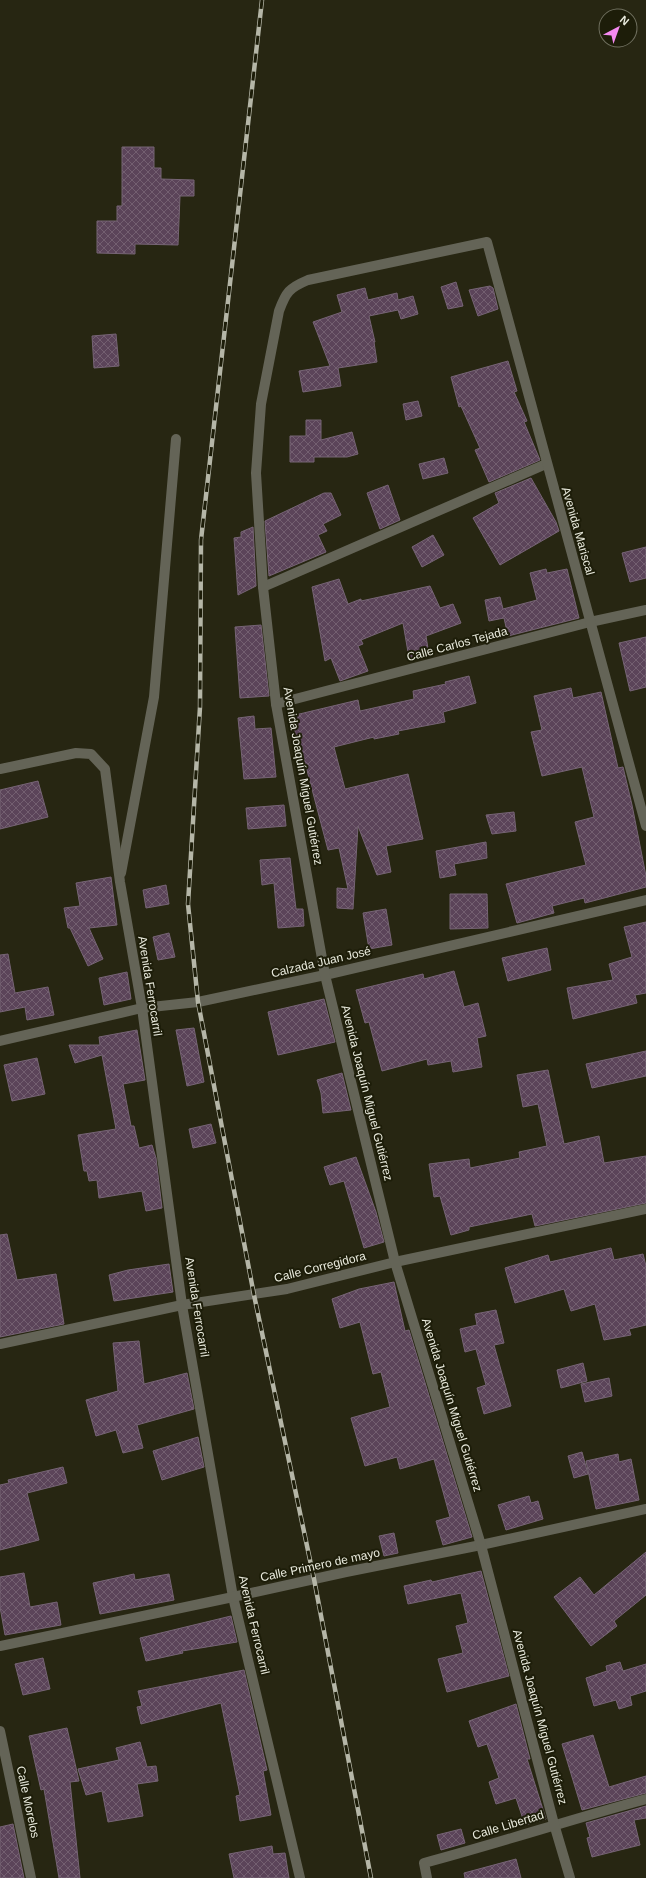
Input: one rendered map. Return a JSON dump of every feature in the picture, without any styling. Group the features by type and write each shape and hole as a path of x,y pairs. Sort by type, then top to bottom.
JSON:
{"street":[{"name":"Avenida Joaquín Miguel Gutiérrez","path":"486,242 308,280 292,287 284,296 279,311 262,404 256,473 263,587 276,704 325,975 395,1262 481,1545 554,1824 570,1878"},
{"name":"Avenida Mariscal","path":"486,242 646,826"},
{"path":"120,882 154,697 176,440"},
{"path":"263,587 546,464"},
{"name":"Calle Carlos Tejada","path":"276,704 590,622 646,610"},
{"name":"Avenida Ferrocarril","path":"0,769 76,753 91,754 105,769 120,882 142,1008 182,1305 233,1598 300,1878"},
{"name":"Calzada Juan José","path":"0,1041 142,1008 198,1002 325,975 646,900"},
{"name":"Calle Corregidora","path":"0,1344 182,1305 287,1289 395,1262 646,1209"},
{"name":"Calle Primero de mayo","path":"0,1646 233,1598 339,1573 481,1545 646,1509"},
{"name":"Calle Morelos","path":"0,1731 31,1878"},
{"name":"Calle Libertad","path":"427,1878 424,1863 501,1842 554,1824 646,1799"}],"building":[{"path":"122,147 154,147 154,168 161,168 161,179 194,180 194,196 180,196 178,245 135,244 135,254 97,253 97,221 117,221 117,206 122,206"},
{"path":"456,282 463,306 448,309 441,287"},
{"path":"490,286 493,288 498,309 478,316 469,290"},
{"path":"365,288 368,300 397,293 398,300 413,296 418,314 401,319 398,310 369,316 375,342 377,362 338,368 341,386 303,392 299,371 330,366 313,322 342,312 337,295"},
{"path":"116,334 119,366 94,368 92,336"},
{"path":"508,361 517,391 514,392 527,421 524,422 540,460 489,482 475,450 480,448 461,406 459,407 451,377"},
{"path":"418,401 422,416 406,420 403,404"},
{"path":"306,420 321,420 321,440 352,432 358,454 347,457 314,457 314,462 290,462 290,436 306,436"},
{"path":"444,458 448,473 423,479 419,464"},
{"path":"531,478 556,522 559,531 500,565 473,518 499,503 495,493"},
{"path":"388,485 400,520 380,529 367,493"},
{"path":"324,493 331,493 341,515 323,524 327,531 318,535 326,552 269,576 265,521"},
{"path":"253,527 256,586 238,595 234,538 241,537 241,532"},
{"path":"433,535 444,555 422,567 412,547"},
{"path":"646,547 646,578 630,582 622,553"},
{"path":"546,569 547,573 567,569 579,618 508,636 504,618 489,621 485,600 500,597 503,609 537,600 530,573"},
{"path":"339,579 348,604 361,599 361,601 430,586 440,608 453,604 461,623 426,636 429,655 409,658 403,623 361,640 363,644 358,646 368,671 340,681 331,658 325,661 312,587"},
{"path":"261,625 269,696 240,698 235,627"},
{"path":"646,637 646,687 630,691 619,643"},
{"path":"469,676 476,703 443,712 445,722 398,731 399,734 374,739 374,737 334,747 345,789 408,774 423,839 386,846 391,872 377,875 358,826 353,909 337,908 337,888 348,889 339,848 328,850 291,716 358,700 360,711 414,699 413,691 446,684 445,682"},
{"path":"571,688 573,698 601,692 618,768 623,767 632,805 646,876 646,887 585,903 584,898 552,906 554,913 517,923 506,884 586,865 575,822 594,817 582,767 542,776 531,732 542,730 534,696"},
{"path":"254,716 255,729 271,728 276,777 244,779 238,718"},
{"path":"38,781 48,817 0,829 0,790"},
{"path":"284,805 286,826 248,829 246,808"},
{"path":"514,812 516,831 492,834 486,815"},
{"path":"486,842 487,858 454,864 456,875 440,878 436,851"},
{"path":"290,858 296,909 303,909 304,926 278,928 274,883 262,885 260,860"},
{"path":"111,877 117,925 89,928 103,959 88,966 70,928 68,928 64,908 80,906 76,883"},
{"path":"166,885 169,904 146,908 143,890"},
{"path":"450,894 487,894 488,928 450,929"},
{"path":"386,909 392,945 369,949 363,913"},
{"path":"646,922 646,993 635,995 637,1003 573,1019 567,988 613,980 609,964 632,957 624,927"},
{"path":"169,933 175,957 158,960 153,937"},
{"path":"547,948 551,970 508,981 502,958"},
{"path":"8,954 15,993 48,987 54,1015 27,1020 25,1007 0,1012 0,955"},
{"path":"454,971 464,1007 478,1003 486,1036 477,1038 482,1067 453,1072 451,1061 428,1065 427,1059 382,1071 369,1022 365,1023 356,990 423,974 424,979"},
{"path":"127,972 131,999 104,1005 99,978"},
{"path":"324,999 335,1042 278,1055 268,1012"},
{"path":"194,1028 204,1082 187,1086 176,1030"},
{"path":"137,1030 145,1080 123,1084 131,1126 134,1126 139,1148 152,1145 156,1158 162,1208 146,1211 142,1191 99,1198 97,1180 89,1181 87,1171 84,1171 78,1135 116,1129 102,1055 75,1063 69,1045 100,1045 99,1037"},
{"path":"646,1051 646,1076 592,1088 586,1064"},
{"path":"37,1058 45,1094 12,1101 4,1065"},
{"path":"548,1070 564,1144 599,1136 604,1163 646,1156 646,1203 535,1226 532,1214 469,1227 469,1230 451,1235 440,1196 434,1197 429,1164 469,1159 470,1168 520,1158 519,1152 547,1146 538,1104 523,1107 517,1075"},
{"path":"342,1073 351,1110 323,1113 321,1093 317,1080"},
{"path":"211,1124 216,1143 193,1148 189,1129"},
{"path":"356,1157 376,1212 384,1242 364,1248 344,1181 330,1185 324,1167"},
{"path":"7,1234 17,1280 56,1274 64,1324 0,1337 0,1235"},
{"path":"611,1248 614,1260 643,1254 646,1266 646,1325 629,1329 631,1335 604,1340 595,1304 571,1311 564,1289 515,1303 505,1268 548,1255 550,1262"},
{"path":"169,1264 173,1292 114,1301 109,1275 128,1270"},
{"path":"394,1282 405,1331 409,1330 472,1537 443,1545 436,1521 450,1517 434,1459 400,1469 397,1457 365,1466 351,1418 390,1407 381,1372 373,1374 360,1322 340,1328 332,1299 359,1289"},
{"path":"496,1310 504,1343 494,1345 511,1406 484,1414 477,1388 486,1385 476,1349 465,1352 460,1329 477,1325 475,1314"},
{"path":"139,1341 144,1384 187,1373 194,1409 137,1425 143,1448 123,1453 116,1430 96,1436 86,1400 118,1391 113,1343"},
{"path":"583,1363 587,1381 561,1388 557,1370"},
{"path":"609,1378 612,1396 585,1402 581,1384"},
{"path":"198,1437 204,1467 162,1480 153,1451"},
{"path":"582,1452 588,1474 574,1478 568,1456"},
{"path":"618,1454 619,1462 631,1459 639,1500 596,1509 586,1461"},
{"path":"63,1467 67,1483 27,1493 39,1540 0,1550 0,1485 9,1483 8,1480"},
{"path":"529,1496 531,1503 538,1501 543,1519 506,1530 498,1505"},
{"path":"394,1533 398,1553 384,1556 379,1536"},
{"path":"646,1552 646,1595 614,1621 617,1626 591,1646 554,1597 580,1577 594,1595"},
{"path":"481,1571 509,1676 447,1692 438,1659 463,1653 456,1626 468,1623 461,1593 408,1604 404,1586 431,1580 432,1582"},
{"path":"24,1573 30,1607 57,1602 61,1625 5,1635 0,1607 0,1577"},
{"path":"134,1574 135,1580 169,1574 174,1600 100,1614 93,1583"},
{"path":"231,1616 237,1642 182,1651 183,1653 146,1661 140,1638"},
{"path":"43,1658 50,1689 23,1695 15,1664"},
{"path":"620,1662 623,1671 646,1664 646,1691 630,1696 632,1705 619,1709 616,1700 594,1706 586,1678 607,1671 606,1666"},
{"path":"244,1670 267,1770 263,1771 271,1815 240,1821 236,1796 240,1795 221,1703 141,1724 137,1707 142,1706 138,1691"},
{"path":"516,1704 530,1759 527,1759 546,1819 525,1825 516,1798 496,1804 489,1782 499,1778 487,1744 478,1747 469,1721"},
{"path":"67,1728 79,1781 70,1782 80,1878 59,1878 44,1789 41,1790 29,1736"},
{"path":"593,1735 609,1787 646,1776 646,1793 582,1810 562,1744"},
{"path":"140,1742 147,1767 156,1766 158,1781 137,1784 143,1816 108,1822 102,1791 86,1795 78,1769 119,1760 116,1748"},
{"path":"646,1806 646,1818 634,1820 640,1845 592,1857 587,1838 590,1837 586,1823"},
{"path":"13,1824 24,1878 0,1878 0,1827"},
{"path":"461,1829 465,1843 441,1850 437,1835"},
{"path":"272,1846 273,1854 285,1853 289,1878 234,1878 229,1854"},
{"path":"516,1859 521,1878 465,1878 464,1873"}],"railway":[{"path":"262,0 201,540 200,707 188,904 198,1002 254,1295 314,1579 371,1878"}]}
